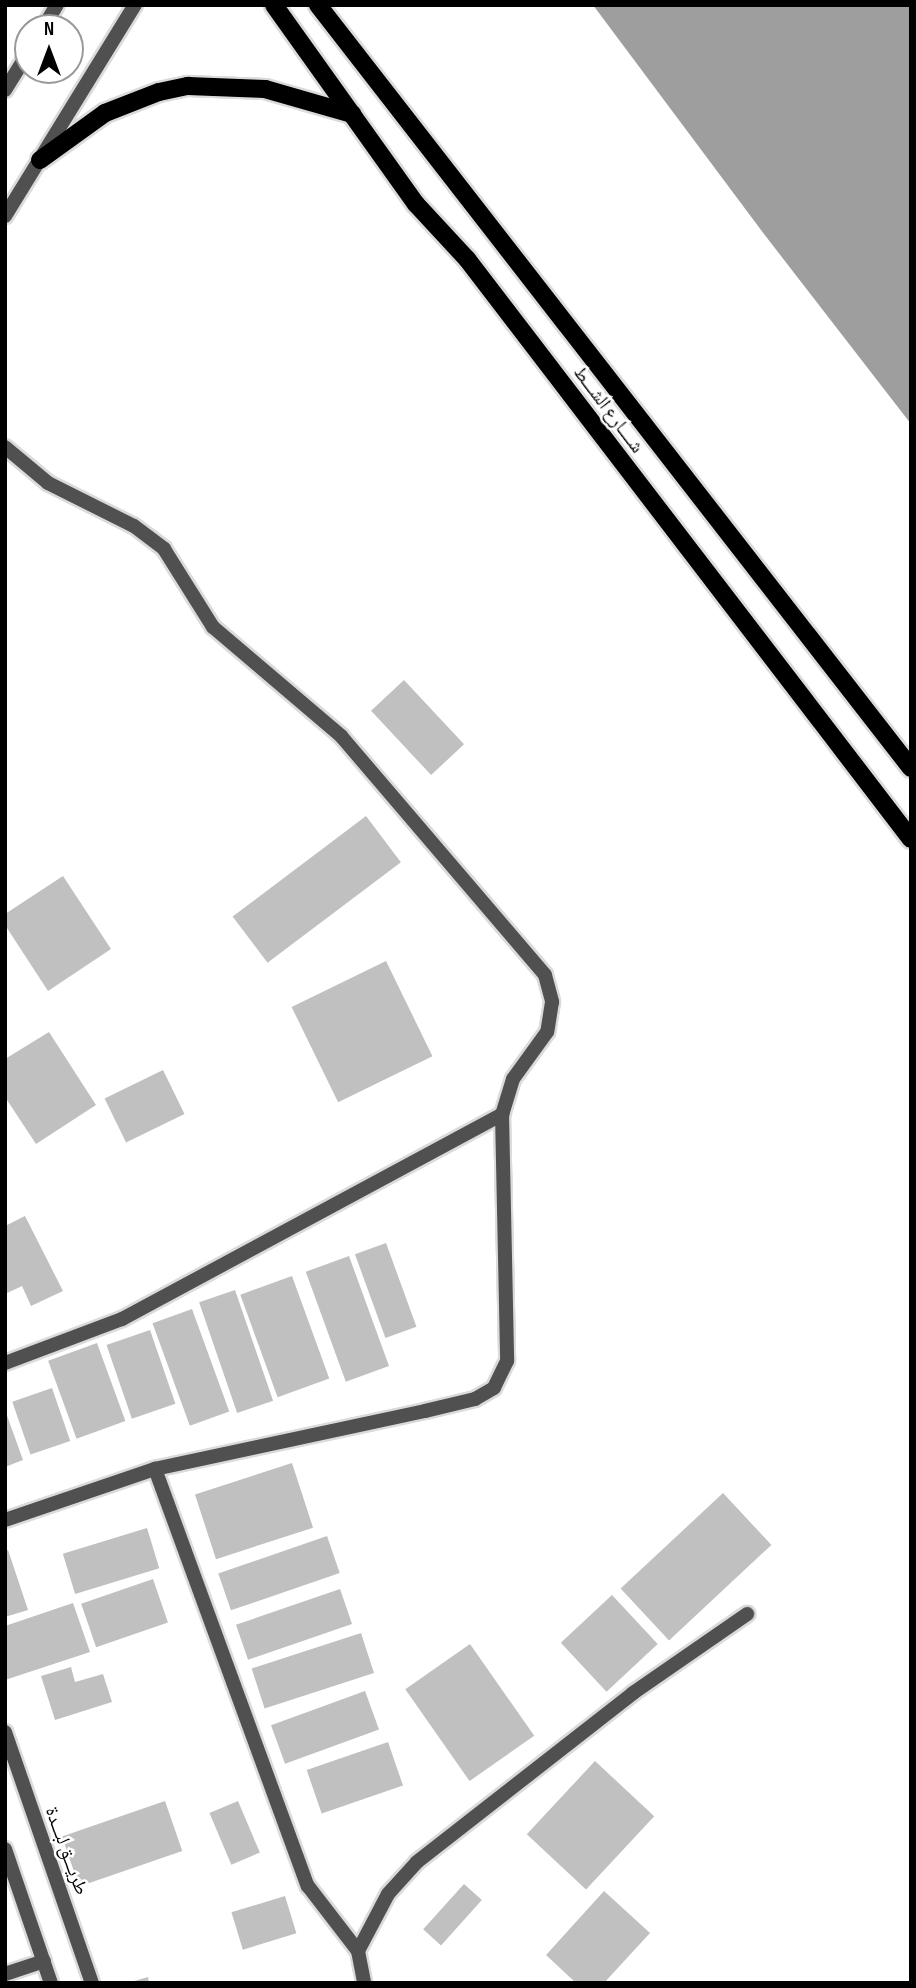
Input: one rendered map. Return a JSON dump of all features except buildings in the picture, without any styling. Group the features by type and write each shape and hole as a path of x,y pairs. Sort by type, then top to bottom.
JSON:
{"main road":[{"name":"شــــارع الشـــط","path":"274,5 416,204 467,259 911,839"},
{"name":"شــــارع الشـــط","path":"318,5 911,768"},
{"path":"40,160 105,113 159,92 188,86 265,89 352,114"}],"street":[{"path":"5,216 135,5"},
{"path":"5,447 48,482 134,526 164,549 212,628 341,736 545,975 552,1002 547,1032 513,1079 502,1114 507,1361 494,1388 475,1399 425,1411 155,1469 5,1520"},
{"path":"5,1363 122,1319 502,1114"},
{"path":"155,1469 309,1886 358,1951 364,1983"},
{"path":"358,1951 388,1894 417,1861 633,1693 747,1614"},
{"name":"طريـــق لبـــدة","path":"5,1732 92,1983"},
{"path":"5,1849 51,1983"},
{"path":"5,1974 44,1961"}],"shaded area":[{"path":"593,5 911,5 911,424 764,234"}]}
